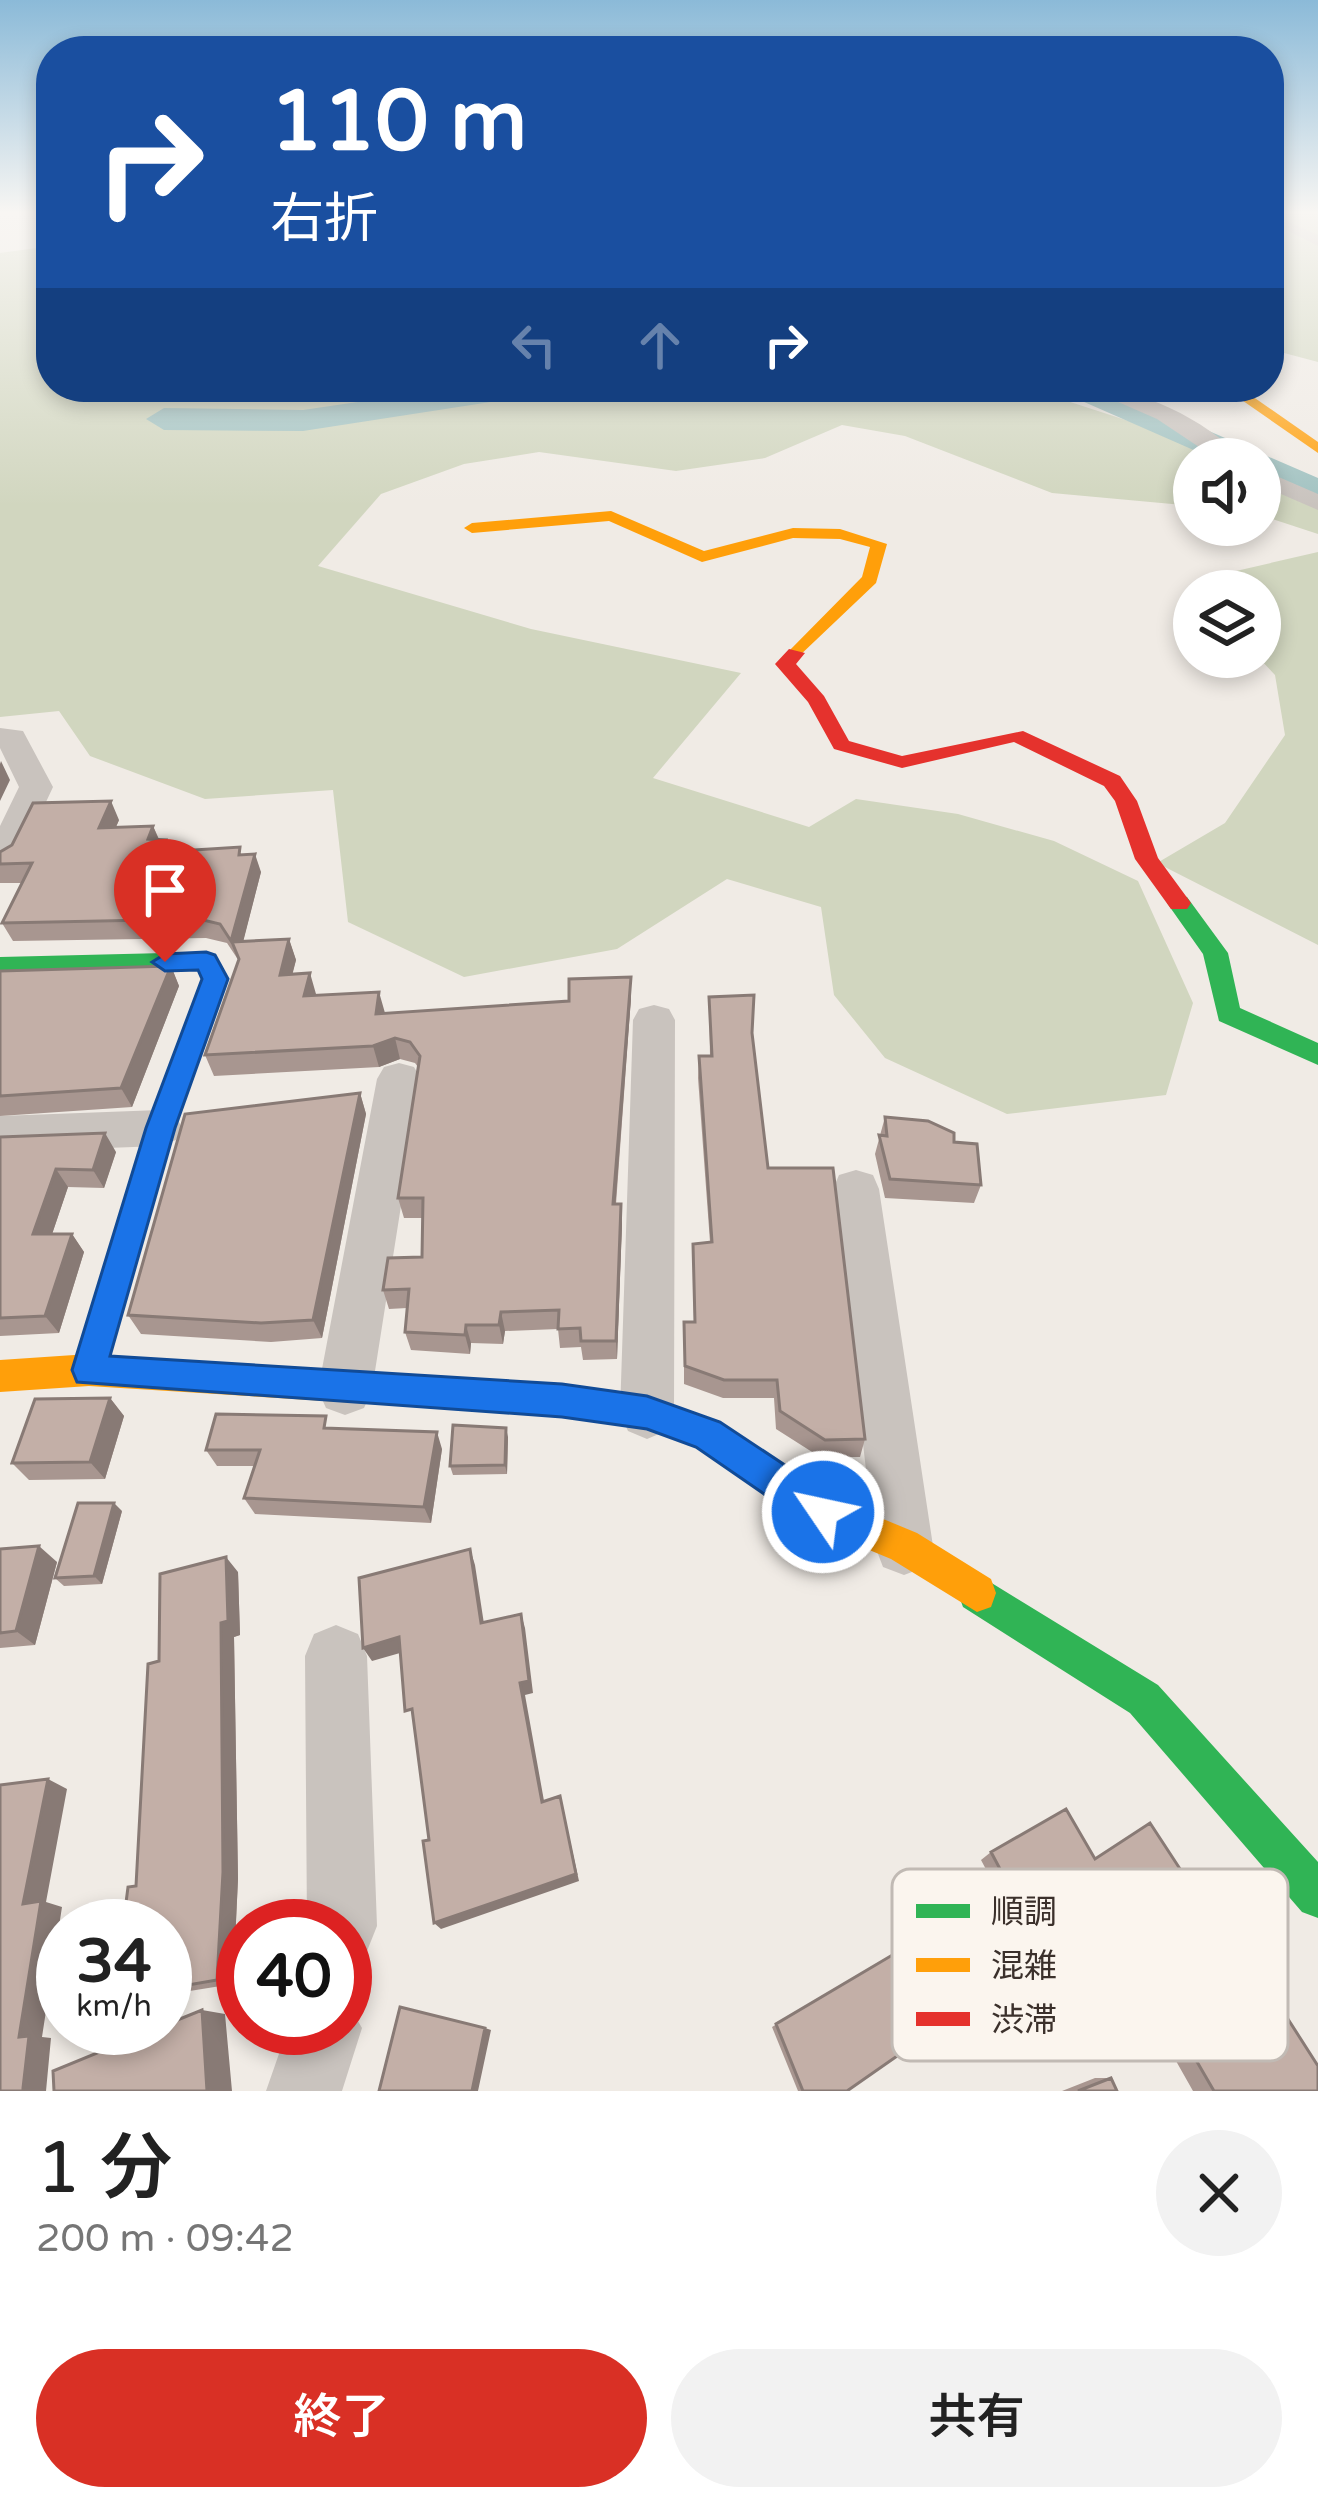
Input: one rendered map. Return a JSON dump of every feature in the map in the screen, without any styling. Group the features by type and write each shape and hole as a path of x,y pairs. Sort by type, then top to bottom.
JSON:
{"street":[{"path":"1133,402 1165,414 1201,438"},
{"path":"1251,402 1318,449"},
{"path":"1281,486 1318,503"},
{"path":"472,528 611,516 702,557 793,532 840,534 879,544 870,579 785,664 817,700 841,745 902,762 1016,735 1112,781 1126,801 1147,859 1216,953 1228,1014 1318,1054"},
{"path":"0,738 12,738 36,787 0,862"},
{"path":"0,967 206,961 215,979 160,1128 89,1370"},
{"path":"647,1413 654,1019"},
{"path":"345,1390 399,1078"},
{"path":"0,1134 160,1128"},
{"path":"856,1190 904,1546"},
{"path":"0,1376 89,1370 345,1390 562,1400 647,1413 707,1434 823,1512 904,1546 1144,1699 1318,1896"},
{"path":"336,1656 340,1899"},
{"path":"304,2091 316,2055"}],"green space":[{"path":"0,311 36,311 36,402 1070,402 1181,438 1173,438 1173,504 1052,493 905,436 842,425 765,458 676,471 539,452 464,464 381,494 318,566 531,629 741,673 653,778 809,827 856,799 958,814 1054,841 1138,881 1193,1003 1166,1095 1007,1114 885,1058 834,995 821,907 727,879 617,949 464,977 348,922 333,790 205,799 90,756 59,711 0,717"},
{"path":"1284,311 1318,311 1318,362 1284,353"},
{"path":"1281,470 1318,481 1318,534 1281,522"},
{"path":"1318,552 1318,945 1157,863 1225,823 1285,735 1276,678 1281,678 1281,570 1240,570"}],"building":[{"path":"111,801 99,828 153,826 148,839 166,840 162,852 240,847 239,855 255,854 231,941 220,924 199,919 2,923 32,863 0,864 0,852 12,845 33,803"},
{"path":"289,939 280,975 310,973 304,996 379,992 376,1014 569,1001 569,979 631,977 613,1204 621,1204 616,1341 581,1341 580,1328 558,1329 559,1310 501,1312 499,1325 466,1325 465,1335 405,1332 409,1289 383,1290 388,1258 422,1257 423,1198 398,1198 420,1056 410,1042 395,1038 373,1046 205,1055 239,959 232,942"},
{"path":"171,966 121,1088 0,1096 0,971"},
{"path":"754,995 752,1033 768,1168 833,1168 865,1439 825,1440 780,1411 777,1380 724,1380 685,1366 684,1322 695,1322 693,1244 712,1242 699,1056 712,1056 709,997"},
{"path":"360,1093 313,1320 261,1323 128,1315 185,1114"},
{"path":"885,1117 928,1121 954,1133 954,1142 977,1144 981,1185 890,1179 879,1135 887,1136"},
{"path":"105,1133 93,1170 56,1169 33,1234 72,1234 45,1316 0,1318 0,1137"},
{"path":"110,1398 90,1462 12,1463 35,1399"},
{"path":"216,1414 326,1416 324,1428 437,1432 424,1507 244,1498 260,1450 206,1450"},
{"path":"453,1425 506,1428 505,1465 450,1466"},
{"path":"78,1503 114,1503 94,1576 55,1578"},
{"path":"39,1546 16,1631 0,1633 0,1549"},
{"path":"470,1549 481,1623 521,1614 529,1681 520,1683 542,1802 560,1796 576,1874 434,1923 423,1841 429,1840 412,1709 405,1711 399,1637 363,1648 359,1578"},
{"path":"226,1557 228,1621 221,1623 223,1872 222,1899 216,1899 216,1980 192,1984 192,1899 126,1899 128,1887 136,1886 148,1664 159,1661 160,1574"},
{"path":"48,1779 23,1904 36,1902 36,1932 19,2037 29,2036 23,2091 0,2091 0,1785"},
{"path":"1066,1809 1095,1859 1150,1823 1180,1869 1000,1869 991,1852"},
{"path":"892,1955 892,2060 847,2091 803,2091 776,2024"},
{"path":"400,2007 485,2028 472,2091 379,2091"},
{"path":"202,2010 207,2091 54,2091 53,2071 92,2055 192,2055 192,2014"},
{"path":"1288,2019 1318,2066 1318,2091 1214,2091 1197,2061 1288,2061"},
{"path":"1111,2078 1117,2091 1078,2091"}],"waterway":[{"path":"164,419 260,423 435,402"},
{"path":"1113,402 1196,438"},
{"path":"1281,475 1318,492"}],"traffic: fast":[{"path":"1179,903 1215,953 1228,1014 1318,1055"},
{"path":"0,966 206,961 215,979 160,1128 89,1370"},
{"path":"977,1593 1144,1699 1318,1896"}],"traffic: slow":[{"path":"1251,402 1318,449"},
{"path":"472,528 611,516 702,557 793,533 840,534 879,544 870,579 796,653"},
{"path":"0,1376 89,1370 563,1400 647,1413 707,1434 822,1512 904,1546 977,1593"}],"traffic: jam":[{"path":"796,653 785,664 817,700 841,745 902,762 1016,735 1112,781 1126,801 1147,859 1179,903"}],"route":[{"path":"165,962 206,961 215,979 160,1128 89,1370 345,1390 562,1400 647,1413 707,1434 823,1512"}]}
